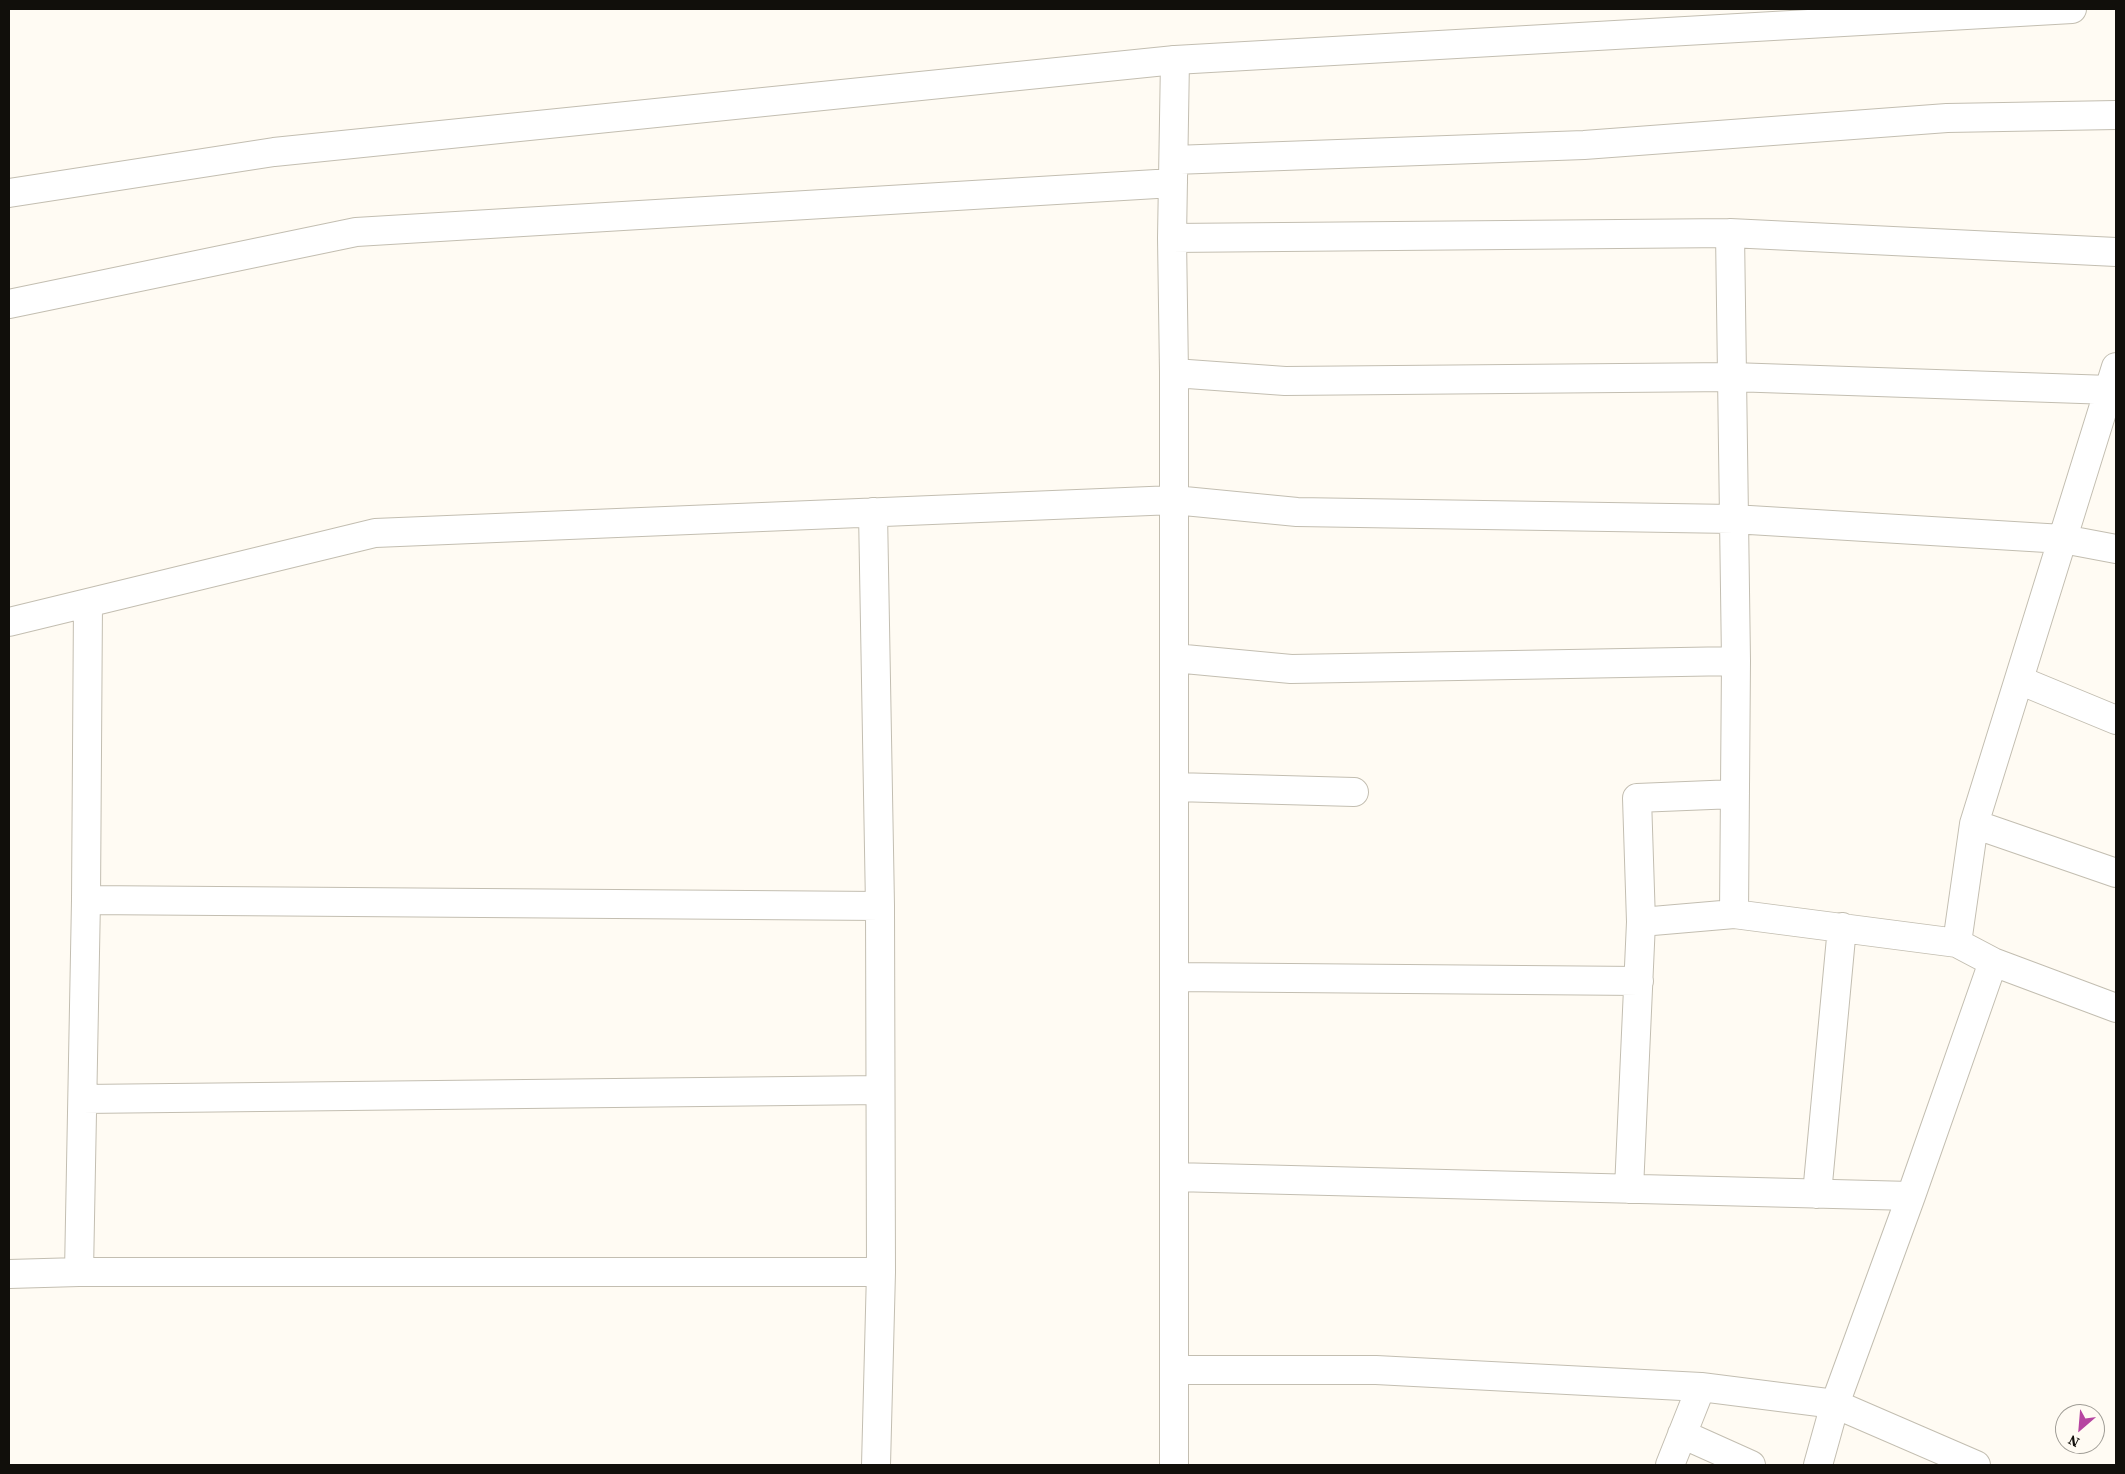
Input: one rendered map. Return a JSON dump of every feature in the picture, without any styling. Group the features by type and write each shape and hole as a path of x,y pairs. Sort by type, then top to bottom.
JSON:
{"street":[{"path":"9,193 274,152 1175,60 2072,9"},
{"path":"1174,1465 1175,787 1172,238 1175,60"},
{"path":"9,304 356,232 1947,118 2116,115"},
{"path":"1172,238 1730,233 2116,252"},
{"path":"1730,233 1736,661 1734,914"},
{"path":"1174,373 1285,381 1732,378 2112,392 1974,824 1957,943"},
{"path":"9,622 375,533 1174,500 1297,512 1733,519 2064,540 2116,549"},
{"path":"873,512 880,906 881,1272 876,1465"},
{"path":"79,1272 86,900 88,603"},
{"path":"1174,658 1292,669 1736,661"},
{"path":"2019,680 2116,720"},
{"path":"1175,787 1354,792"},
{"path":"1629,1189 1641,922 1637,798 1735,794"},
{"path":"1974,824 2116,873"},
{"path":"86,900 880,906"},
{"path":"1641,922 1734,914 1957,943 1993,962 2116,1008"},
{"path":"1817,1194 1842,927"},
{"path":"1818,1465 1835,1404 1911,1196 1993,962"},
{"path":"1174,977 1639,981"},
{"path":"83,1099 880,1090"},
{"path":"1174,1177 1911,1196"},
{"path":"9,1274 79,1272 881,1272"},
{"path":"1174,1370 1376,1370 1701,1387 1835,1404 1976,1465"},
{"path":"1670,1465 1701,1387"},
{"path":"1682,1434 1751,1465"}]}
